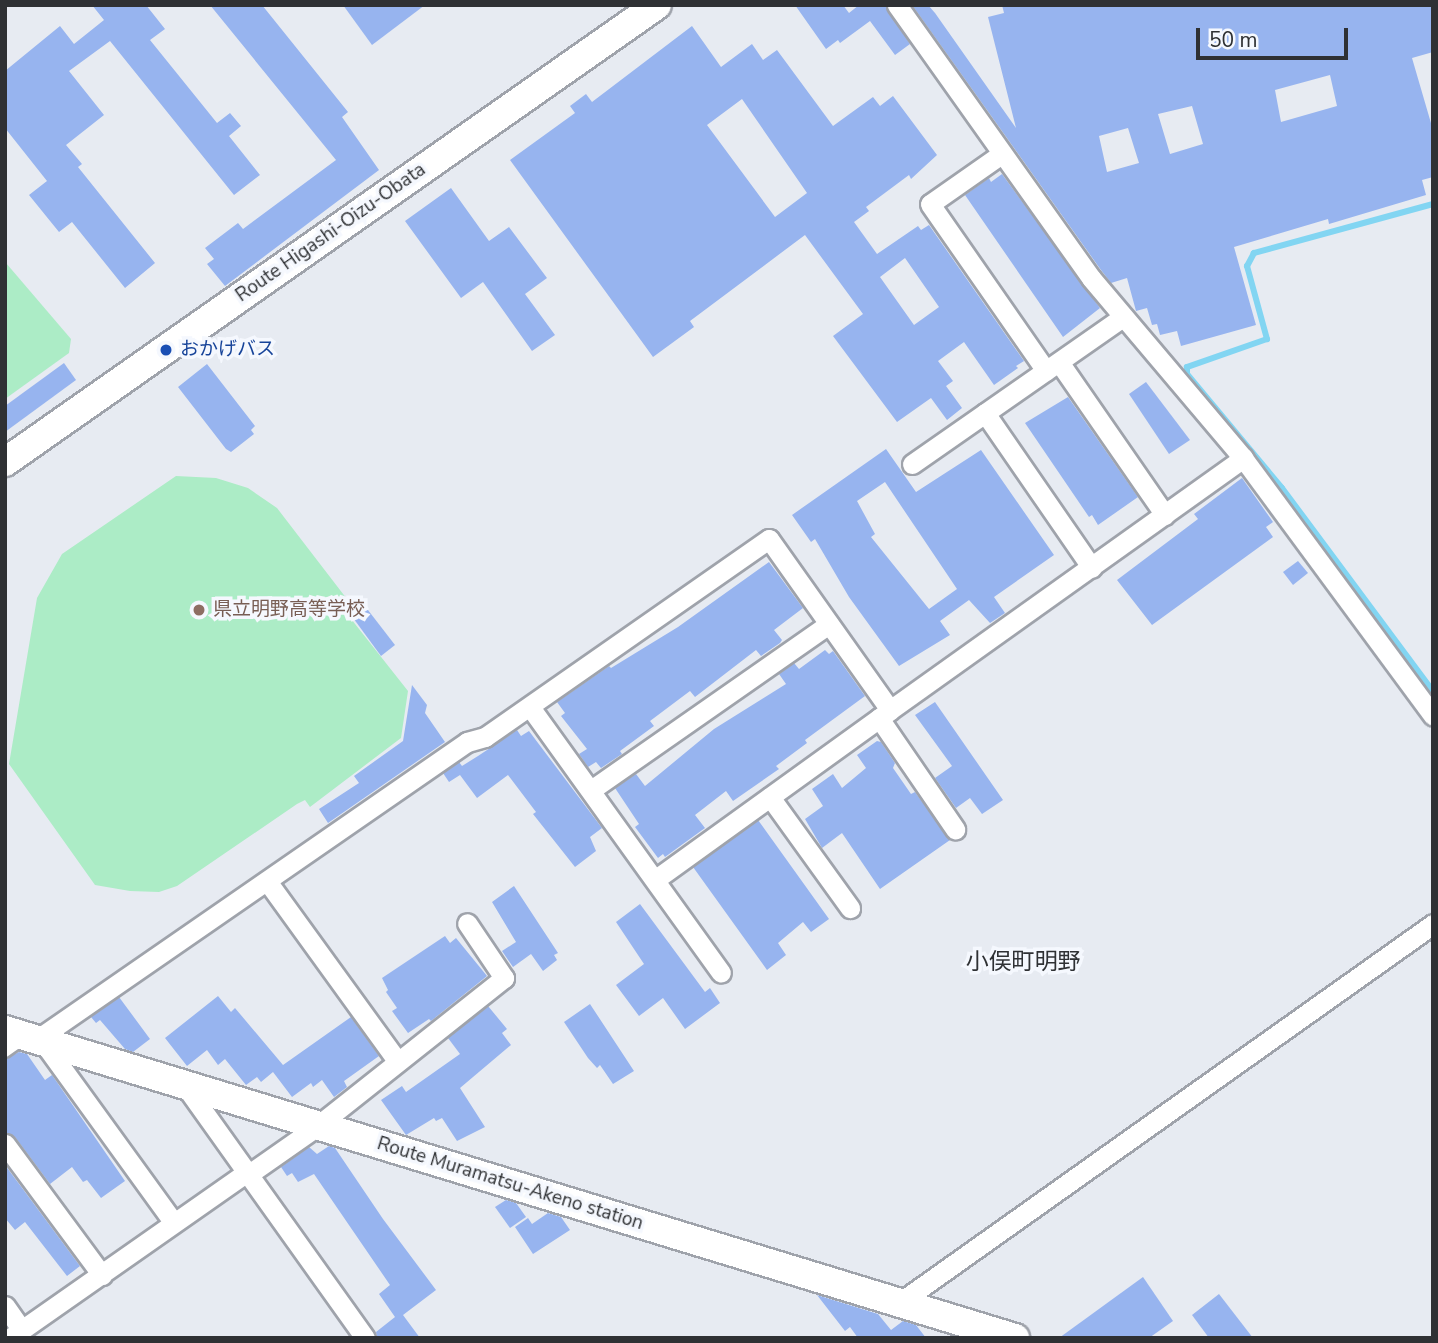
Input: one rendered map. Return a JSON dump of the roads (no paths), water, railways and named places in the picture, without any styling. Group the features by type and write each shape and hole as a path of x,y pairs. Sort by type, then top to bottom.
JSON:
{"main road":[{"name":"Route Higashi-Oizu-Obata","path":"5,462 657,5"},
{"name":"Route Muramatsu-Akeno station","path":"23,1040 1015,1338"}],"street":[{"path":"897,5 1000,155 1123,317 1243,458 1433,716"},
{"path":"1000,155 930,204 1165,515"},
{"path":"912,464 1123,317"},
{"path":"985,413 1091,568"},
{"path":"656,879 1243,458"},
{"path":"174,1223 23,1040 267,881 467,742 485,737 769,539 830,624 955,829"},
{"path":"591,790 830,624"},
{"path":"530,706 656,879 721,974"},
{"path":"771,797 850,908"},
{"path":"267,881 398,1062"},
{"path":"5,1306 16,1334 316,1127 504,978 467,923"},
{"path":"900,1303 1433,924"},
{"path":"186,1087 365,1338"},
{"path":"5,1144 102,1275"}],"waterway":[{"path":"1433,204 1254,253 1247,266 1267,339 1187,367 1187,374 1282,488 1433,691"}],"place":[{"name":"おかげバス","path":"166,350"},
{"name":"県立明野高等学校","path":"199,610"}],"district":[{"name":"小俣町明野","path":"1023,962"}]}
